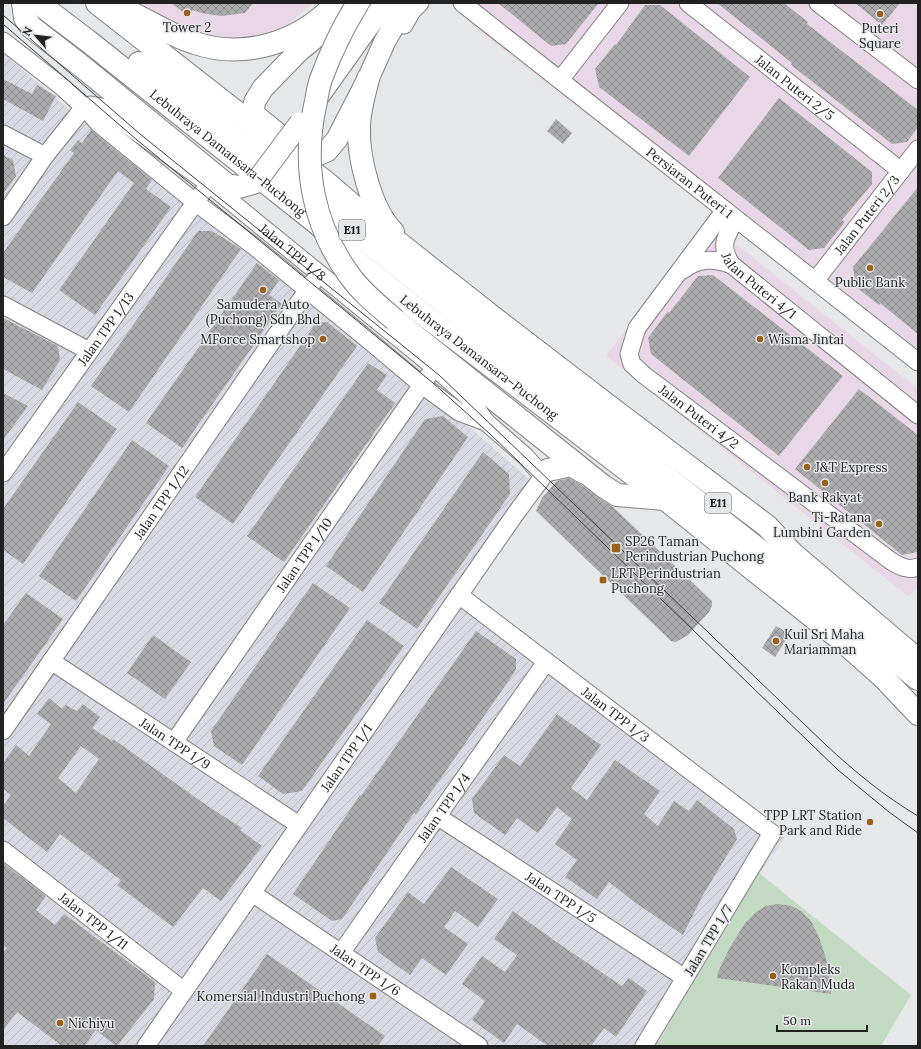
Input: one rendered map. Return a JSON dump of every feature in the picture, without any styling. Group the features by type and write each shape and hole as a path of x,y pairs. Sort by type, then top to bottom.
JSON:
{"highway":[{"path":"23,3 25,18 31,27 79,64 227,185 239,187 256,182"},
{"name":"Lebuhraya Damansara–Puchong","path":"38,3 318,224 352,258 393,291 665,499 839,638 883,677 918,714"},
{"name":"Lebuhraya Damansara–Puchong","path":"63,3 807,588 918,679"},
{"path":"101,3 120,8 174,35 194,43 215,49 236,50 253,49 274,44 296,35 311,26 336,3"},
{"path":"101,3 322,179 361,214 408,251 767,526 793,554"},
{"path":"358,3 343,27 320,80 312,117 310,140 310,170 313,193 326,238 337,257 350,277 395,320 590,475 618,495 665,499"},
{"path":"368,79 360,108 359,128 360,144 368,188 375,204 391,230 400,238 408,251"},
{"path":"546,440 551,452 550,465 546,473"},
{"name":"E11","path":"640,457 662,461 759,534 793,554 918,660"},
{"path":"546,473 571,466 590,475"}],"main road":[{"path":"345,3 316,37 299,51 263,88 255,101 253,109 256,116 298,150 315,156 327,152 337,139 368,79 385,41 407,3"},
{"path":"256,182 300,123 385,3"}],"street":[{"path":"360,144 371,99 392,44 412,11 420,3"},
{"name":"Persiaran Puteri 1","path":"462,3 918,361"},
{"path":"560,80 620,3"},
{"name":"Jalan Puteri 2/5","path":"688,3 901,171"},
{"path":"818,3 918,80"},
{"path":"3,41 61,86 84,107 46,156 3,217"},
{"name":"Jalan TPP 1/8","path":"486,422 459,412 422,385 255,248 195,202 99,124 84,107 91,104 102,107 208,183 434,367 469,398 486,422 546,473"},
{"path":"3,134 46,156"},
{"name":"Jalan Puteri 2/3","path":"815,281 918,149"},
{"name":"Jalan TPP 1/13","path":"4,471 208,183"},
{"name":"Jalan Puteri 4/1","path":"731,215 724,242 726,256 732,265 918,415"},
{"name":"Jalan Puteri 4/2","path":"731,215 676,275 637,328 629,354 632,364 656,384 891,561 899,566 907,568 918,567"},
{"path":"676,275 688,267 704,260 722,261 732,265"},
{"name":"Jalan TPP 1/12","path":"3,731 319,274"},
{"path":"3,305 89,351"},
{"name":"Jalan TPP 1/10","path":"174,742 434,367"},
{"name":"Jalan TPP 1/1","path":"146,1046 546,473"},
{"name":"Jalan TPP 1/3","path":"459,596 772,833"},
{"name":"Jalan TPP 1/9","path":"51,661 299,825"},
{"name":"Jalan TPP 1/4","path":"341,954 546,662"},
{"name":"Jalan TPP 1/5","path":"437,816 685,978"},
{"name":"Jalan TPP 1/7","path":"644,1046 772,833"},
{"name":"Jalan TPP 1/11","path":"3,850 184,991"},
{"name":"Jalan TPP 1/6","path":"252,893 480,1046"}],"shaded area":[{"path":"140,3 313,3 288,24 267,33 244,37 218,38 200,35 160,20"},
{"path":"468,3 918,3 918,373 473,26"},
{"path":"3,53 72,112 94,114 313,290 540,489 470,593 785,838 759,873 656,1046 3,1046"},
{"path":"706,220 918,389 918,586 909,597 606,356"}],"green space":[{"path":"759,873 911,995 881,1046 656,1046"}],"building":[{"path":"171,3 253,3 245,13 221,16 201,13 193,10 188,16"},
{"path":"498,3 599,3 566,44 551,46"},
{"path":"717,3 784,3 808,22 807,24 918,110 918,127 907,142 892,144 791,65 792,63"},
{"name":"Puteri Square","path":"855,3 900,3 882,25"},
{"path":"645,5 660,5 750,77 689,156 599,87 595,69 615,44 616,45"},
{"path":"3,79 32,94 37,85 56,96 43,121 3,99"},
{"path":"779,98 872,172 872,184 842,220 845,222 824,248 809,250 718,178"},
{"path":"556,119 572,133 563,144 547,131"},
{"path":"91,130 152,180 146,189 171,207 95,315 59,290 134,183 118,171 32,293 3,277 3,253 74,153 70,150 78,140 82,143"},
{"path":"3,155 13,160 16,176 3,194"},
{"path":"918,187 918,334 880,303 879,305 856,287 853,267"},
{"path":"198,231 212,231 241,249 129,412 91,386"},
{"path":"257,263 279,280 269,295 282,304 182,448 146,423"},
{"path":"713,275 843,376 779,456 651,354 648,338 668,311 669,313 698,276"},
{"path":"3,318 58,346 60,360 42,390 3,369"},
{"path":"327,322 357,346 233,524 195,497 316,323"},
{"path":"368,363 387,375 377,390 395,403 284,562 247,536"},
{"path":"859,389 918,435 918,552 902,555 795,469"},
{"path":"3,393 28,406 3,440"},
{"path":"78,402 117,429 23,564 3,550 3,509"},
{"path":"443,416 468,437 363,592 326,566 425,419"},
{"path":"132,440 169,466 76,601 39,576"},
{"path":"483,452 509,474 510,494 417,629 379,603"},
{"name":"SP26 Taman Perindustrian Puchong","path":"569,478 613,507 712,601 712,606 709,612 688,635 676,642 671,641 536,511 542,498 557,481"},
{"path":"313,583 350,608 242,765 214,746 211,731"},
{"path":"26,593 63,619 3,704 3,625"},
{"path":"367,620 404,646 302,791 283,794 258,776"},
{"name":"Kuil Sri Maha Mariamman","path":"776,626 790,634 775,657 762,648"},
{"path":"476,631 516,659 516,670 416,814 414,813 342,919 332,921 293,894 360,795 361,796"},
{"path":"153,635 191,662 165,699 127,673"},
{"path":"49,698 62,709 66,705 77,711 83,704 100,717 92,728 112,741 113,739 212,809 242,828 240,830 262,846 221,901 203,888 173,927 117,885 121,880 60,834 47,852 3,818 3,806 11,795 3,789 3,763 16,745 29,756 51,724 37,714","holes":["81,746 99,759 76,793 58,778"]},
{"path":"557,714 601,745 571,788 587,800 615,760 660,791 644,814 658,826 674,801 689,811 697,800 734,829 737,839 703,895 683,935 637,904 609,882 597,899 565,877 577,860 555,844 572,819 557,807 538,833 517,818 505,835 474,813 472,799 504,755 520,766"},
{"path":"3,863 46,896 36,910 55,925 64,914 155,982 154,999 117,1046 96,1030 84,1046 62,1046 17,1012 3,1030 3,953 7,948 3,945"},
{"path":"451,867 498,899 478,927 455,911 444,927 468,944 446,975 422,958 410,975 378,952 375,938 408,892 424,904"},
{"path":"778,904 792,906 802,912 811,921 819,937 830,972 831,994 717,978 718,972 729,949 745,923 756,912 766,906"},
{"path":"513,911 622,986 629,978 647,991 616,1037 604,1028 591,1046 548,1046 517,1024 504,1043 472,1020 485,1001 462,984 482,956 505,972 517,955 494,939"},
{"path":"267,954 385,1036 378,1046 203,1046"}],"tram line":[{"path":"3,15 140,134 439,375 826,745 870,783 918,816"},
{"path":"3,24 137,140 433,383 490,434 838,770 889,812 918,833"}],"place":[{"name":"Tower 2","path":"187,13"},
{"name":"Puteri Square","path":"880,14"},
{"name":"Public Bank","path":"870,268"},
{"name":"Samudera Auto (Puchong) Sdn Bhd","path":"263,290"},
{"name":"MForce Smartshop","path":"323,339"},
{"name":"Wisma Jintai","path":"760,339"},
{"name":"J&T Express","path":"807,467"},
{"name":"Bank Rakyat","path":"825,483"},
{"name":"Ti-Ratana Lumbini Garden","path":"879,524"},
{"name":"SP26 Taman Perindustrian Puchong","path":"616,548"},
{"name":"LRT Perindustrian Puchong","path":"603,580"},
{"name":"Kuil Sri Maha Mariamman","path":"776,641"},
{"name":"TPP LRT Station Park and Ride","path":"870,822"},
{"name":"Kompleks Rakan Muda","path":"773,976"},
{"name":"Komersial Industri Puchong","path":"373,996"},
{"name":"Nichiyu","path":"60,1023"}]}
